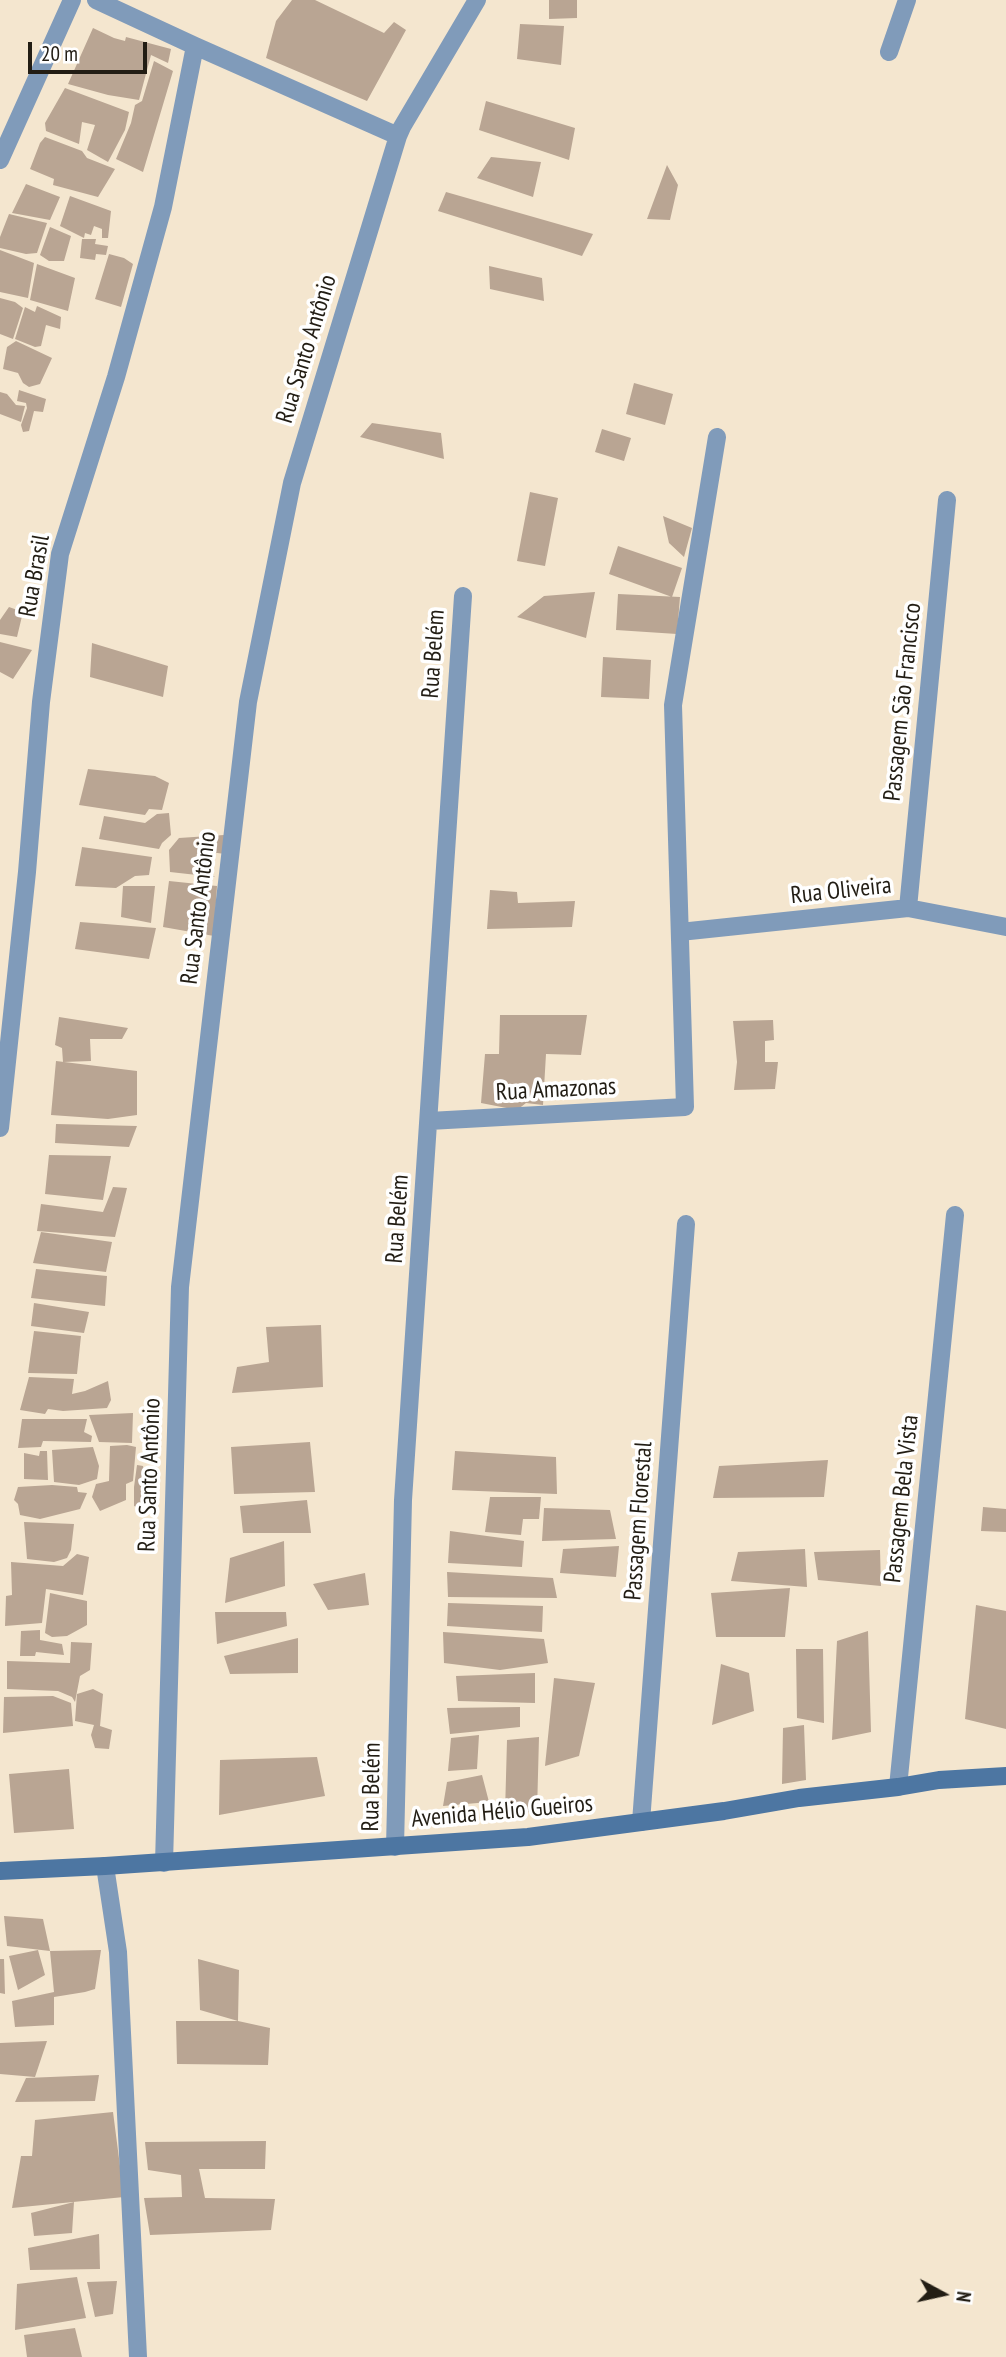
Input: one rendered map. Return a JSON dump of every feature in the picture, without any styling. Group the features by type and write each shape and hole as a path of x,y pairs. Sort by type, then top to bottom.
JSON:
{"main road":[{"name":"Avenida Hélio Gueiros","path":"0,1871 105,1867 528,1837 939,1780 1006,1776"}],"street":[{"path":"0,160 72,0"},
{"path":"96,0 398,136"},
{"name":"Rua Santo Antônio","path":"164,1863 180,1287 248,702 292,483 398,136 477,0"},
{"path":"890,52 907,0"},
{"name":"Rua Brasil","path":"0,1128 27,872 41,702 60,554 116,377 163,207 195,46"},
{"path":"680,932 673,705 717,437"},
{"name":"Passagem São Francisco","path":"908,908 947,500"},
{"name":"Rua Belém","path":"395,1847 403,1500 463,596"},
{"name":"Rua Oliveira","path":"680,932 908,908 1006,927"},
{"name":"Rua Amazonas","path":"429,1121 685,1107 680,932"},
{"name":"Passagem Bela Vista","path":"898,1787 955,1215"},
{"name":"Passagem Florestal","path":"641,1822 686,1223"},
{"path":"105,1867 118,1952 138,2357"}],"building":[{"path":"292,0 315,0 384,33 394,22 406,30 367,101 266,58 276,21"},
{"path":"549,0 577,0 577,18 549,19"},
{"path":"520,24 564,26 561,65 517,59"},
{"path":"93,28 125,41 126,37 171,49 168,63 151,55 139,100 68,84"},
{"path":"154,61 173,71 143,172 116,159 131,123 135,105 142,101"},
{"path":"65,88 129,112 125,130 108,162 87,150 95,125 82,122 79,144 46,131 45,123"},
{"path":"486,101 575,128 569,160 479,130"},
{"path":"45,137 82,151 87,158 115,169 98,197 53,185 54,179 30,169"},
{"path":"491,157 541,162 533,197 477,178"},
{"path":"667,165 678,185 670,220 647,219"},
{"path":"26,184 60,197 50,220 12,213"},
{"path":"446,192 593,234 582,256 438,211"},
{"path":"70,196 111,211 108,238 102,238 102,229 94,226 91,235 85,233 84,238 60,226"},
{"path":"9,214 47,223 37,253 26,254 0,248 0,237"},
{"path":"50,227 71,236 64,261 49,261 40,255"},
{"path":"82,239 96,239 95,244 108,246 106,255 96,254 95,260 80,258"},
{"path":"0,250 34,263 28,298 0,292"},
{"path":"109,254 133,264 121,307 95,299"},
{"path":"37,264 75,278 68,311 30,300"},
{"path":"489,266 542,278 544,301 490,289"},
{"path":"0,298 15,302 23,308 13,339 0,334"},
{"path":"37,306 61,317 60,329 46,325 41,346 35,347 15,339 25,307 35,312"},
{"path":"16,341 52,358 40,384 29,387 23,383 18,373 3,369 7,347"},
{"path":"634,383 673,394 665,425 626,414"},
{"path":"19,390 46,399 43,412 34,411 29,431 23,432 21,425 27,408 26,403 17,401"},
{"path":"0,392 7,394 16,405 25,406 21,422 0,414"},
{"path":"372,423 441,433 444,459 360,437"},
{"path":"602,429 631,438 624,461 595,452"},
{"path":"530,492 558,498 545,566 517,561"},
{"path":"663,516 692,528 684,557 669,543"},
{"path":"618,546 682,568 672,597 609,574"},
{"path":"595,592 586,638 517,617 544,596"},
{"path":"618,594 680,597 677,634 616,630"},
{"path":"9,607 23,612 17,637 0,634 0,620"},
{"path":"0,642 32,650 13,679 0,672"},
{"path":"92,643 168,666 163,697 90,677"},
{"path":"603,657 651,660 649,699 601,697"},
{"path":"88,769 155,776 169,783 162,810 149,809 145,815 79,805"},
{"path":"169,813 171,835 159,849 99,839 104,816 145,823 157,814"},
{"path":"224,835 225,854 210,852 207,871 215,877 170,872 169,850 179,838"},
{"path":"82,847 152,857 149,875 135,876 116,888 75,886"},
{"path":"169,881 217,886 214,936 163,927"},
{"path":"123,886 155,886 151,923 121,917"},
{"path":"490,890 517,892 518,903 575,901 572,927 487,929"},
{"path":"80,922 156,928 149,959 75,949"},
{"path":"500,1015 587,1015 581,1055 546,1054 543,1105 526,1103 517,1110 481,1103 485,1054 499,1054"},
{"path":"59,1017 128,1028 122,1039 90,1039 91,1061 63,1062 62,1048 55,1045"},
{"path":"773,1020 774,1040 765,1041 765,1062 778,1062 775,1089 734,1090 737,1062 733,1021"},
{"path":"56,1061 137,1071 137,1115 108,1119 51,1115"},
{"path":"56,1124 137,1126 129,1147 55,1143"},
{"path":"49,1155 111,1156 103,1200 45,1194"},
{"path":"113,1187 127,1188 115,1237 37,1231 41,1204 103,1212"},
{"path":"41,1232 112,1242 106,1272 33,1263"},
{"path":"36,1269 107,1276 105,1306 31,1298"},
{"path":"34,1303 89,1312 84,1333 31,1326"},
{"path":"321,1325 323,1387 232,1393 237,1367 269,1362 266,1327"},
{"path":"34,1331 81,1336 77,1374 28,1373"},
{"path":"29,1377 74,1379 72,1394 108,1381 111,1400 107,1408 63,1411 48,1409 45,1414 20,1410"},
{"path":"133,1413 132,1443 99,1442 89,1415"},
{"path":"22,1419 87,1419 84,1432 92,1436 91,1442 43,1441 41,1447 18,1448"},
{"path":"310,1442 315,1492 234,1494 231,1447"},
{"path":"110,1446 136,1447 133,1481 126,1484 126,1500 100,1511 92,1497 96,1484 109,1481"},
{"path":"93,1447 99,1466 97,1479 79,1485 54,1482 52,1450"},
{"path":"40,1451 47,1451 48,1480 24,1479 24,1453 39,1456"},
{"path":"455,1451 556,1457 557,1494 452,1490"},
{"path":"828,1460 824,1497 713,1498 719,1466"},
{"path":"137,1465 143,1466 146,1480 142,1509 134,1506"},
{"path":"18,1487 77,1487 78,1492 87,1493 80,1509 40,1519 20,1515 18,1504 14,1500"},
{"path":"490,1497 541,1497 539,1519 523,1519 521,1535 485,1532"},
{"path":"307,1500 311,1533 243,1533 240,1506"},
{"path":"983,1507 1006,1509 1006,1532 981,1531"},
{"path":"544,1508 610,1510 616,1539 542,1541"},
{"path":"24,1522 74,1524 71,1550 67,1558 54,1562 27,1559"},
{"path":"450,1531 524,1541 522,1567 448,1563"},
{"path":"284,1541 285,1586 225,1603 230,1558"},
{"path":"619,1546 616,1577 560,1573 563,1549"},
{"path":"805,1549 807,1587 731,1581 738,1552"},
{"path":"880,1550 881,1586 818,1580 814,1552"},
{"path":"77,1554 89,1557 83,1595 46,1589 42,1623 5,1626 6,1596 12,1595 11,1562 63,1566"},
{"path":"447,1572 553,1578 557,1598 448,1597"},
{"path":"365,1573 369,1605 328,1610 313,1584"},
{"path":"790,1588 785,1637 716,1637 711,1593"},
{"path":"50,1593 87,1601 87,1625 67,1636 52,1637 45,1633"},
{"path":"448,1603 543,1606 542,1632 447,1626"},
{"path":"976,1605 1006,1611 1006,1729 965,1719"},
{"path":"215,1612 286,1612 287,1626 217,1644"},
{"path":"40,1630 40,1640 62,1644 64,1655 36,1652 35,1656 20,1656 21,1631"},
{"path":"868,1631 871,1732 832,1740 837,1641"},
{"path":"443,1632 544,1639 548,1663 500,1670 444,1663"},
{"path":"298,1638 298,1673 230,1674 224,1656"},
{"path":"71,1642 92,1643 90,1670 80,1676 75,1702 72,1697 58,1691 7,1689 7,1661 70,1663"},
{"path":"796,1649 823,1649 824,1723 797,1718"},
{"path":"721,1664 749,1673 754,1711 712,1725"},
{"path":"535,1673 535,1703 458,1701 456,1676"},
{"path":"554,1678 595,1683 579,1756 545,1766"},
{"path":"93,1689 103,1694 100,1726 112,1730 109,1749 95,1748 91,1735 94,1725 75,1721 77,1694"},
{"path":"53,1696 71,1703 73,1726 3,1733 4,1697"},
{"path":"520,1707 520,1727 450,1734 447,1708"},
{"path":"804,1725 806,1780 782,1784 783,1728"},
{"path":"479,1735 477,1769 448,1771 451,1738"},
{"path":"539,1737 537,1812 505,1813 507,1740"},
{"path":"317,1757 325,1796 219,1815 220,1760"},
{"path":"69,1769 74,1829 14,1833 9,1774"},
{"path":"482,1775 489,1802 443,1806 447,1782"},
{"path":"4,1916 43,1919 50,1951 7,1946"},
{"path":"38,1950 45,1975 18,1990 9,1956"},
{"path":"101,1950 95,1989 54,1997 54,2025 15,2027 12,2001 54,1992 50,1951"},
{"path":"0,1959 4,1959 5,1994 0,1993"},
{"path":"198,1959 239,1970 238,2021 200,2010"},
{"path":"176,2021 238,2021 270,2028 268,2065 177,2064"},
{"path":"47,2041 35,2077 0,2074 0,2043"},
{"path":"99,2075 95,2101 15,2102 26,2078"},
{"path":"113,2112 124,2197 12,2208 21,2156 32,2156 35,2120"},
{"path":"266,2141 265,2169 199,2169 205,2198 275,2199 271,2230 150,2235 144,2198 182,2197 181,2175 148,2170 145,2142"},
{"path":"74,2202 72,2233 34,2236 31,2213"},
{"path":"99,2234 100,2269 30,2270 28,2248"},
{"path":"77,2277 86,2318 15,2330 17,2284"},
{"path":"117,2281 113,2314 95,2317 87,2282"},
{"path":"75,2328 82,2357 27,2357 24,2335"}]}
